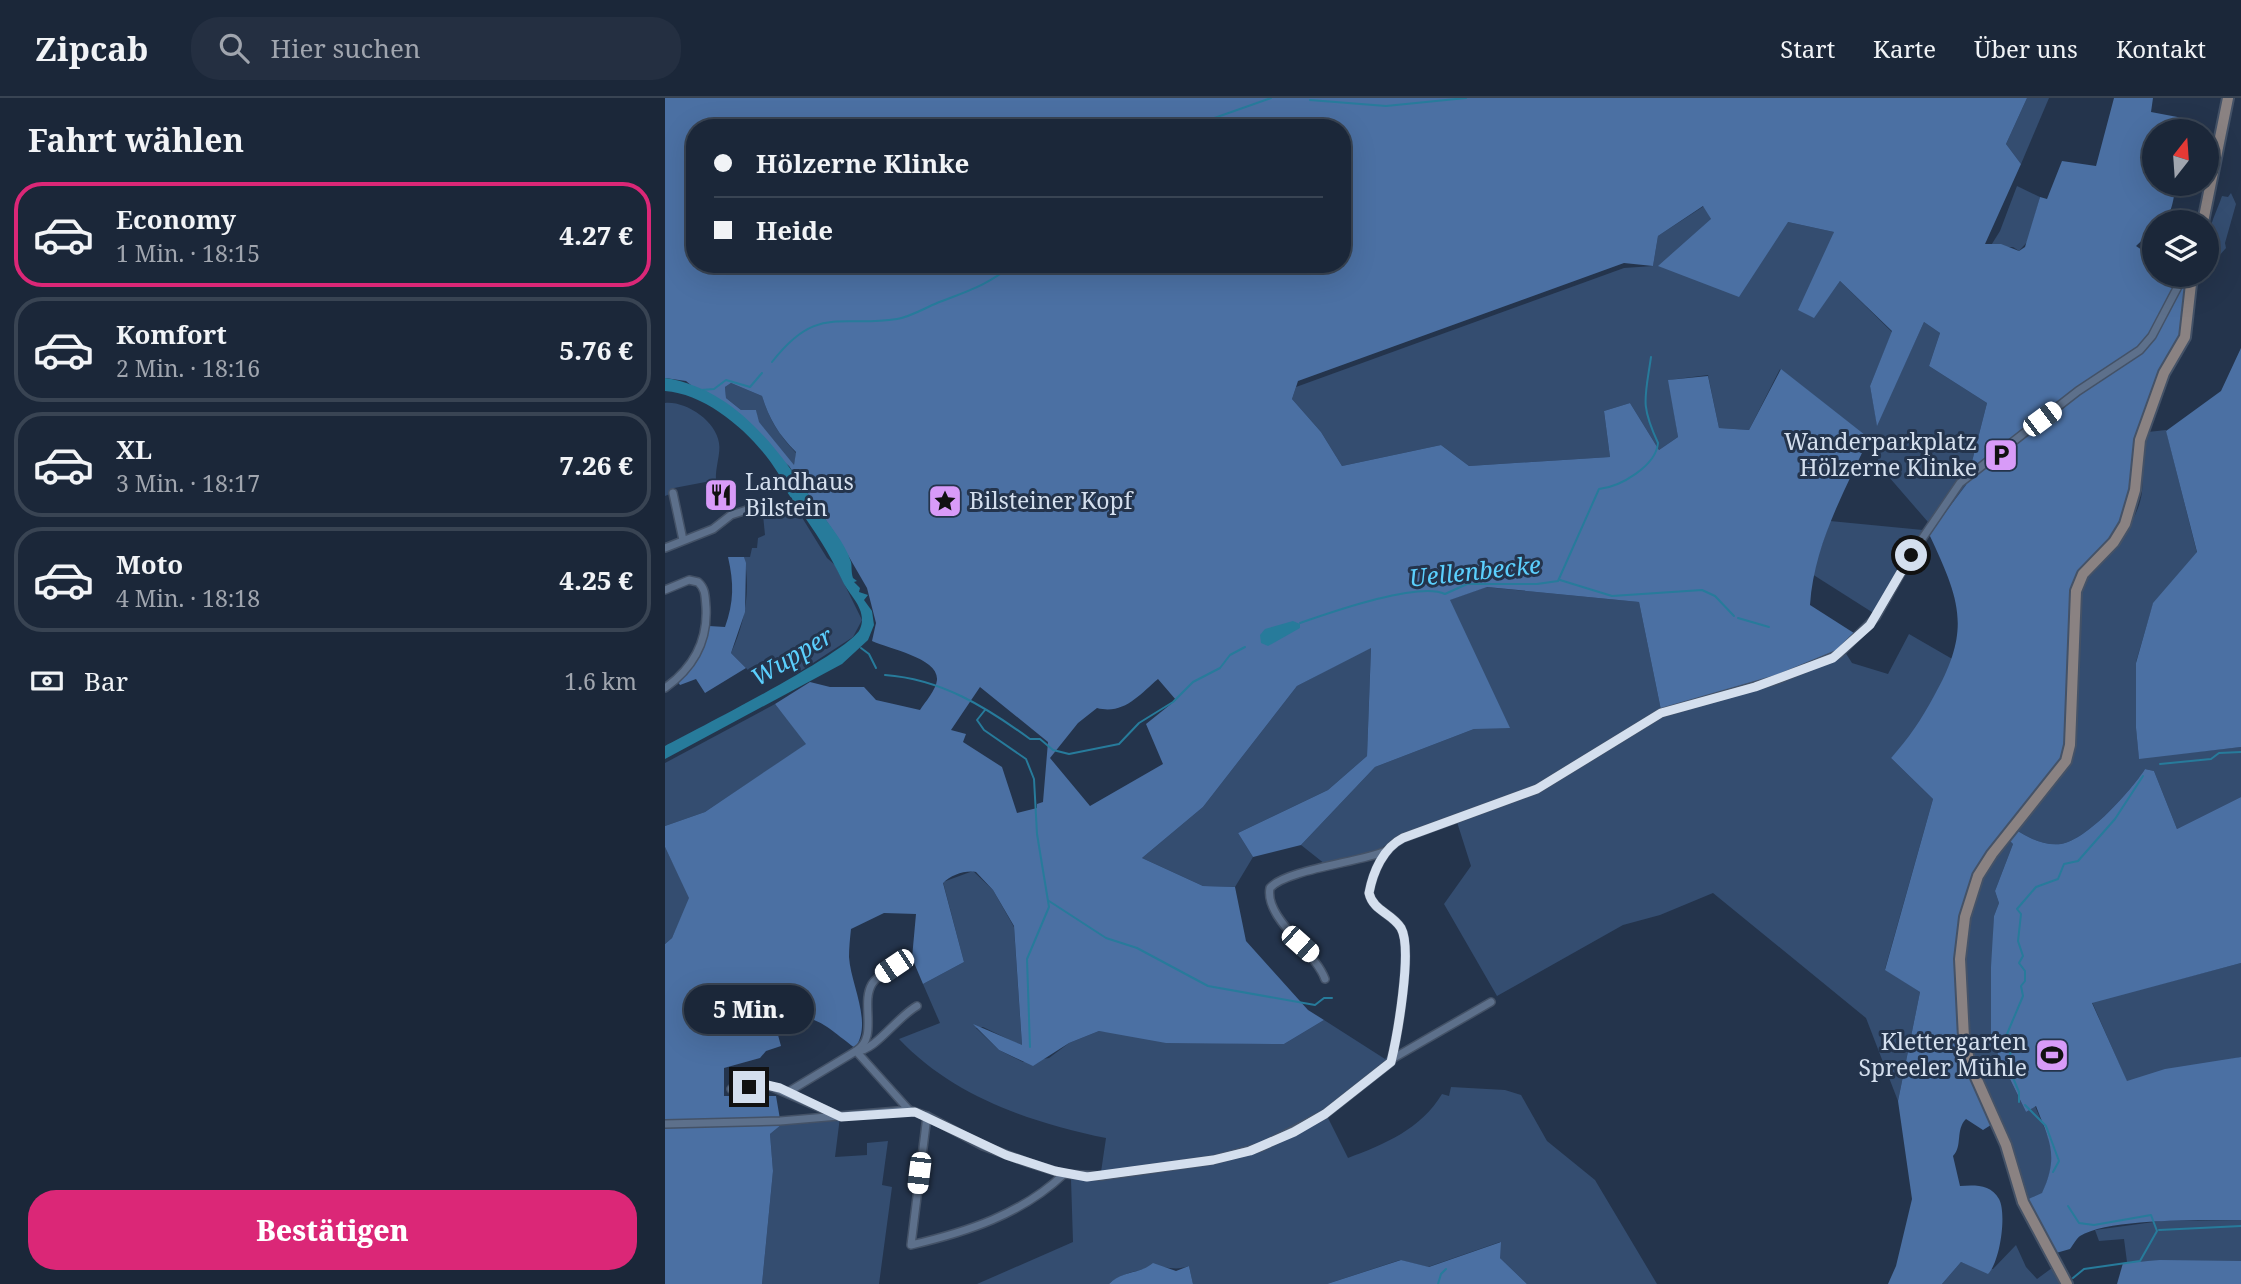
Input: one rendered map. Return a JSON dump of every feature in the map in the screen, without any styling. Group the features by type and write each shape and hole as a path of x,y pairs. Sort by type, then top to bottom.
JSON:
{"street":[{"path":"2205,210 2228,98"},
{"path":"1325,979 1317,959 1300,944 1274,909 1269,896 1270,887 1277,882 1325,866 1368,859 1387,850 1400,839 1537,789 1661,713 1767,683 1839,654 1876,617 1911,555 1960,483 2078,391 2140,350 2152,336 2178,287"},
{"path":"2066,1283 2023,1202 2006,1146 1970,1063 1964,1038 1961,936 1968,902 1982,868 2066,761 2070,744 2075,591 2083,574 2115,542 2126,524 2134,490 2140,440 2164,373 2185,337 2191,287"},
{"path":"673,493 683,540"},
{"path":"665,548 713,529 731,515 750,509"},
{"path":"665,590 689,580 698,582 704,589 706,605 702,644 685,671 665,688"},
{"path":"1387,850 1369,893 1375,906 1400,927 1407,950 1392,1059"},
{"path":"788,1092 863,1047 866,1038 866,1001 872,984 894,966"},
{"path":"665,1124 780,1121 909,1111 927,1116 983,1146 1064,1174 1101,1176 1213,1160 1250,1151 1294,1132 1325,1114 1384,1070 1392,1059 1491,1002"},
{"path":"856,1051 870,1048 902,1014 917,1006"},
{"path":"856,1051 909,1111"},
{"path":"731,1089 767,1085 841,1117"},
{"path":"927,1116 911,1245 995,1219 1041,1193 1064,1174"}],"shaded area":[{"path":"665,98 2027,98 2006,144 2021,164 1985,244 2001,244 2019,251 2025,247 2040,197 2047,199 2062,161 2096,166 2114,98 2153,98 2151,112 2188,119 2142,119 2142,196 2174,196 2170,210 2142,210 2142,240 2136,246 2142,250 2142,287 2186,287 2183,331 2162,372 2116,535 2082,572 2067,750 2015,829 2042,843 2061,844 2071,841 2107,813 2145,769 2154,771 2177,829 2241,797 2241,963 2092,1003 2127,1081 2165,1069 2241,1057 2241,1220 2157,1221 2112,1226 2080,1236 2070,1249 2056,1253 2026,1200 2042,1193 2047,1180 2051,1159 2049,1140 2036,1106 2026,1112 1991,1040 1991,967 1994,916 1999,903 1995,891 2013,844 2006,837 1992,854 1965,917 1964,1038 1994,1123 1983,1130 1966,1119 1953,1156 1960,1186 1987,1188 1999,1199 2002,1226 1999,1249 1988,1274 1961,1262 1942,1284 1888,1284 1896,1266 1912,1199 1898,1101 1920,992 1885,970 1933,799 1891,758 1924,713 1954,652 1957,615 1954,597 1929,534 1966,485 1987,403 1929,366 1940,333 1924,322 1877,426 1870,386 1892,331 1840,281 1814,318 1798,310 1834,232 1788,222 1739,297 1658,266 1711,219 1703,206 1658,236 1653,266 1624,263 1298,381 1292,399 1321,432 1342,466 1441,445 1469,466 1610,457 1604,411 1630,403 1659,450 1678,437 1668,380 1708,376 1719,428 1749,430 1781,369 1869,438 1824,540 1817,561 1810,605 1857,635 1836,651 1788,673 1661,710 1639,602 1487,587 1450,600 1510,728 1474,729 1375,767 1301,845 1253,857 1238,833 1328,790 1367,756 1371,648 1297,686 1203,807 1142,858 1203,886 1235,887 1246,941 1308,1010 1324,1020 1284,1044 1166,1043 1099,1031 1069,1043 1033,1066 999,1050 973,1024 1022,1045 1014,926 993,890 976,872 954,875 943,883 964,962 923,984 912,958 916,914 884,913 851,929 849,957 862,1016 860,1038 855,1048 818,1022 799,1017 775,1024 781,1046 766,1051 760,1058 724,1068 724,1096 776,1096 781,1125 770,1134 773,1171 762,1284 665,1284 665,944 672,938 689,898 665,847 665,826 705,812 806,744 775,704 810,682 830,687 864,687 876,700 920,710 933,692 937,680 935,672 922,660 872,641 876,623 867,588 838,538 789,466 686,381 665,378","holes":["731,383 762,396 775,426 796,452 794,465 759,422 756,410 741,410 726,398 725,387","1158,679 1176,700 1146,724 1163,764 1090,806 1050,758 1078,723 1097,708 1115,709 1123,706","980,687 1048,742 1043,802 1037,804 1037,808 1017,813 1002,767 963,742 966,734 951,730"]},
{"path":"2027,98 2049,98 2021,164 2006,144"},
{"path":"2017,186 2040,197 2028,241 2019,251 2013,247 1990,247 2000,231"},
{"path":"2231,193 2236,204 2226,248 2219,256 2217,210 2222,196 2228,197"},
{"path":"1704,206 1711,219 1788,222 1834,232 1814,317 1840,281 1892,332 1870,386 1877,424 1924,322 1940,333 1929,366 1987,403 1966,485 1929,534 1928,522 1882,469 1869,438 1780,369 1749,430 1719,428 1708,375 1669,380 1678,437 1659,450 1630,403 1604,411 1610,457 1469,466 1441,445 1342,466 1321,432 1292,399 1296,387 1624,268 1653,266 1658,236"},
{"path":"2241,348 2241,747 2139,759 2136,663 2153,603 2197,552 2166,431 2221,391"},
{"path":"665,378 691,384 714,395 735,409 772,445 845,547 853,578 857,581 854,582 860,588 859,592 868,595 864,600 872,611 874,625 868,640 842,664 665,759 665,746 770,690 850,640 860,629 862,616 824,546 786,490 769,459 744,432 714,409 682,394 665,391"},
{"path":"731,383 762,396 775,426 796,453 794,466 758,422 756,410 741,410 726,398 725,387"},
{"path":"665,403 682,405 699,414 717,435 719,447 716,480 674,488 665,496"},
{"path":"2166,430 2197,553 2153,604 2136,662 2139,758 2241,747 2241,797 2177,829 2154,771 2145,769 2119,801 2083,834 2061,844 2042,843 2015,829 2070,611 2094,560 2102,563 2127,530 2136,512 2142,492 2148,432"},
{"path":"798,511 827,558 835,565 862,620 853,637 796,674 786,663 763,661 748,670 731,653 740,630 747,594 744,557 750,557 752,548 757,548 758,538 765,535 763,515"},
{"path":"1830,521 1923,530 1875,614 1812,574"},
{"path":"728,557 744,557 746,563 745,612 731,653 746,668 705,693 696,679 680,685 678,682 698,657 709,626 725,627 732,592"},
{"path":"1486,587 1639,602 1661,710 1535,787 1399,837 1367,857 1325,864 1301,845 1375,767 1474,729 1449,600"},
{"path":"1293,621 1300,624 1300,628 1268,646 1261,643 1260,635 1265,629"},
{"path":"1909,634 1954,660 1914,734 1891,758 1933,799 1885,969 1920,992 1898,1101 1866,1018 1713,893 1660,915 1623,925 1497,996 1444,904 1471,866 1457,822 1502,805 1658,716 1752,691 1834,660 1845,652 1852,663 1888,674"},
{"path":"1371,647 1367,756 1328,790 1238,833 1253,857 1235,887 1203,886 1142,858 1203,807 1297,686"},
{"path":"775,704 807,744 705,812 665,826 665,763"},
{"path":"2007,838 2013,844 1995,891 1999,903 1994,916 1991,1040 2026,1112 2035,1106 2049,1140 2052,1158 2042,1194 2026,1200 1969,1048 1962,958 1975,887"},
{"path":"665,847 690,898 672,938 665,944"},
{"path":"973,871 993,890 1014,927 1022,1046 983,1027 976,1028 999,1050 1023,1062 1049,1058 1069,1043 1099,1031 1228,1043 1284,1044 1324,1020 1385,1059 1390,1054 1383,1068 1328,1108 1294,1129 1271,1139 1200,1158 1101,1172 1106,1138 1022,1115 969,1092 944,1077 899,1039 940,1023 923,984 964,962 943,882"},
{"path":"2241,963 2241,1057 2127,1082 2092,1002"},
{"path":"1451,1087 1505,1090 1521,1095 1547,1141 1595,1180 1657,1284 1527,1284 1500,1258 1500,1242 1428,1267 1400,1260 1327,1284 1193,1284 1189,1266 1141,1270 1119,1277 1109,1284 977,1284 1073,1242 1071,1179 1101,1180 1240,1158 1297,1133 1327,1116 1348,1158 1388,1141 1413,1126 1424,1117 1442,1094 1449,1096"},
{"path":"840,1117 835,1157 867,1155 867,1143 888,1141 882,1185 892,1187 879,1284 762,1284 773,1171 770,1134 781,1125 780,1121"},
{"path":"2241,1220 2241,1284 2152,1261 2127,1262 2124,1239 2099,1241 2095,1230 2161,1221"},
{"path":"1501,1242 1500,1258 1527,1284 1327,1284 1401,1260 1429,1267"},
{"path":"2016,1245 2026,1267 2037,1279 2056,1265 2063,1284 1942,1284 1961,1262 1976,1268 1993,1269"},
{"path":"2160,1260 2241,1261 2241,1284 2117,1284 2123,1263"},
{"path":"1153,1263 1176,1271 1189,1266 1193,1284 1109,1284 1119,1276"}],"waterway":[{"path":"1212,119 1271,98"},
{"path":"1310,100 1386,106 1466,98"},
{"path":"772,362 802,332 816,325 902,318 977,287 1001,273"},
{"name":"Uellenbecke","path":"1300,623 1395,595 1432,591 1445,594 1467,584 1537,584 1558,581 1599,489 1617,484 1636,474 1651,460 1656,451 1658,443 1648,419 1645,401 1651,357"},
{"path":"701,390 714,389 726,380 750,387 762,373"},
{"path":"1560,580 1612,596 1702,590 1715,596 1734,616"},
{"path":"1738,618 1769,627"},
{"name":"Uellenbecke","path":"885,675 925,682 962,696 1030,739 1040,739 1053,750 1069,754 1119,744 1139,723 1173,702 1193,682 1220,668 1230,655 1245,647"},
{"name":"Uellenbecke","path":"861,648 869,654 876,668"},
{"path":"985,710 977,720 984,730 1026,759 1034,779 1037,834 1049,907 1027,959 1030,1047"},
{"path":"2160,764 2211,759 2219,753 2241,752"},
{"path":"2019,1102 2019,1092 2008,1066 2011,1050 2007,1034 2023,996 2021,986 2025,981 2025,971 2019,963 2023,956 2018,941 2021,914 2017,909 2036,887 2058,879 2064,864 2078,861 2115,819 2143,776"},
{"path":"1049,901 1106,938 1137,948 1208,986 1315,1005 1324,998 1332,998"},
{"path":"2025,1105 2046,1126 2059,1161 2053,1172"},
{"path":"2068,1206 2079,1223 2094,1225 2151,1215 2157,1231 2140,1261 2084,1269 2073,1278"},
{"path":"2159,1230 2241,1226"},
{"path":"1438,1284 1446,1269"}],"place":[{"name":"Wanderparkplatz Hölzerne Klinke","path":"2001,455"},
{"name":"Landhaus Bilstein","path":"721,495"},
{"name":"Bilsteiner Kopf","path":"945,501"},
{"name":"Klettergarten Spreeler Mühle","path":"2052,1055"}],"route":[{"path":"749,1087 767,1085 780,1088 841,1117 875,1112 915,1112 967,1139 1006,1155 1064,1174 1087,1177 1238,1155 1294,1132 1325,1114 1391,1062 1407,950 1400,927 1375,906 1369,893 1377,869 1391,845 1403,838 1537,789 1661,713 1699,700 1755,687 1833,658 1870,625 1911,555"}],"water label":[{"name":"Wupper","path":"792,657"}]}
